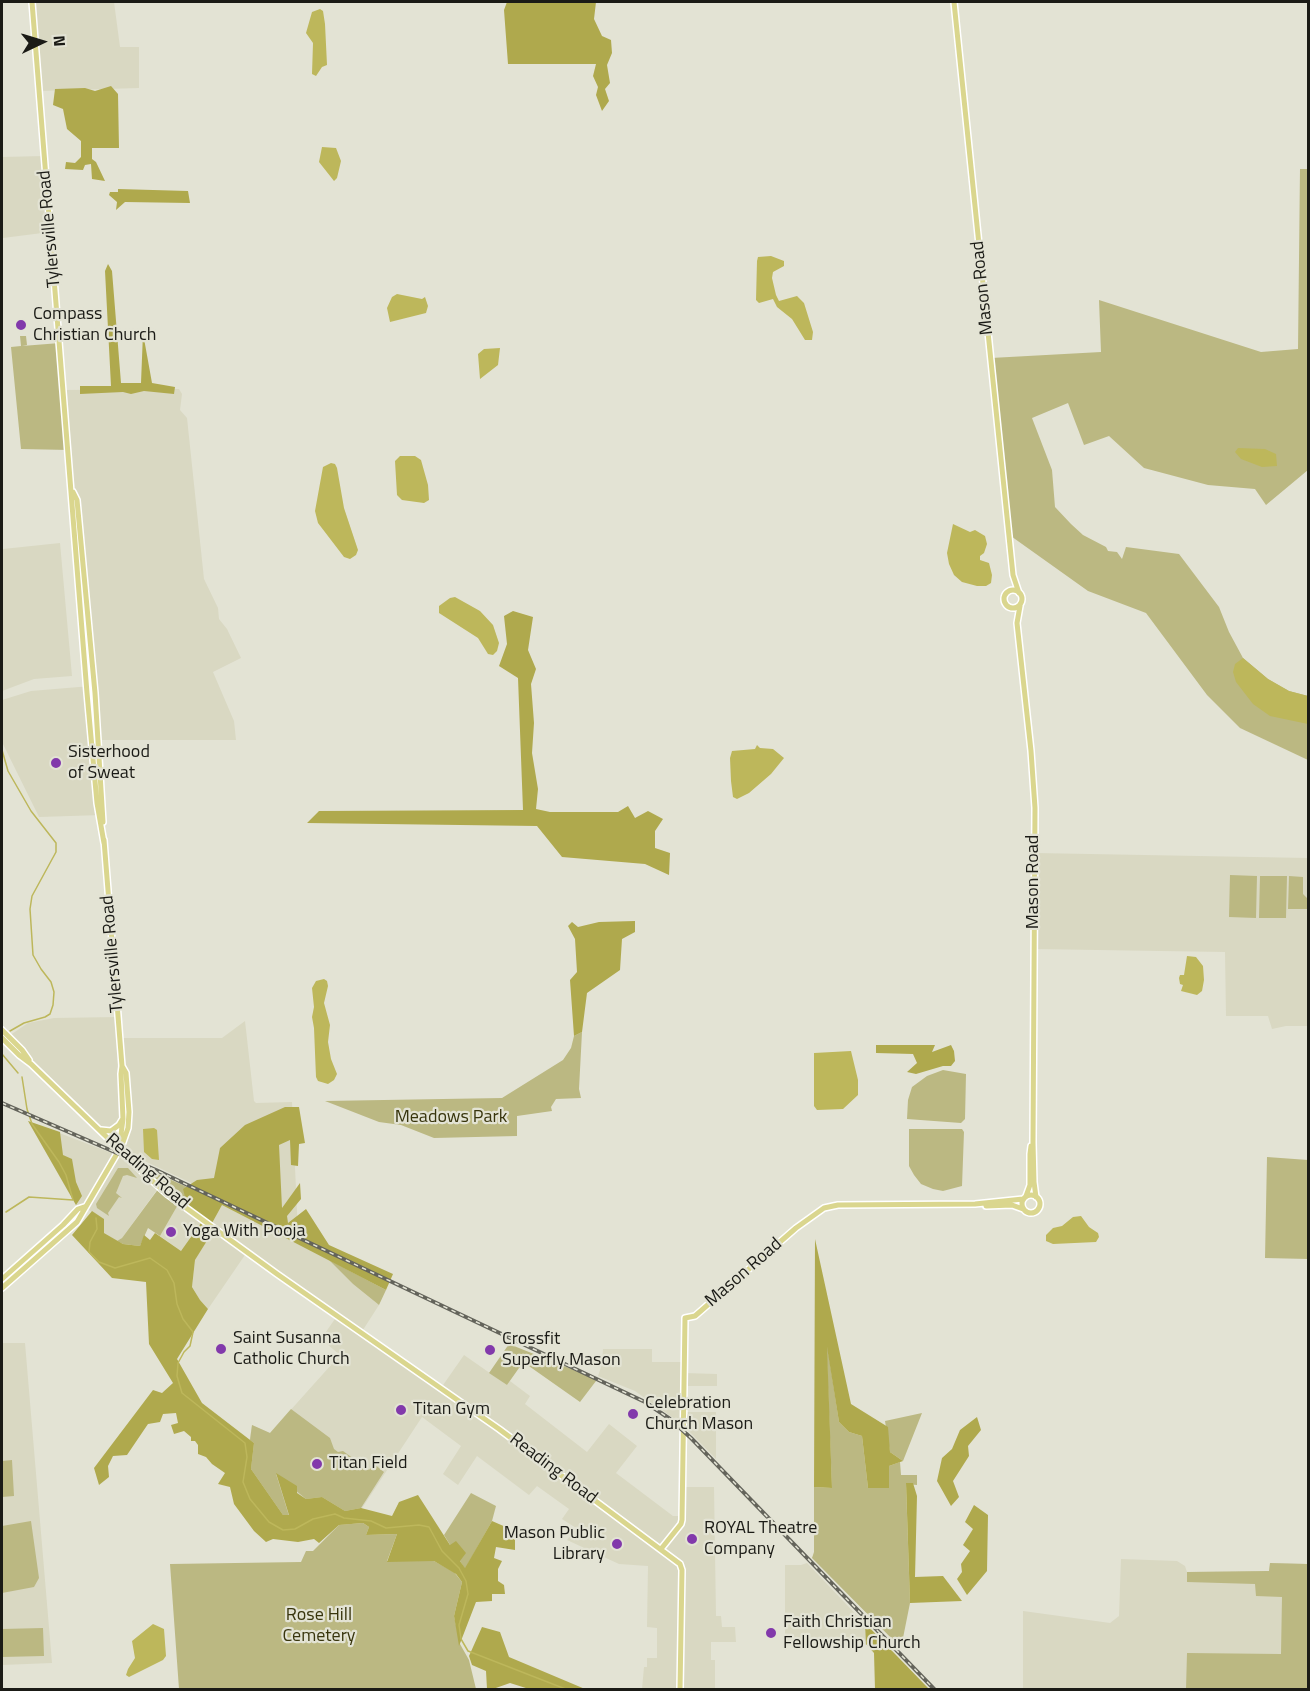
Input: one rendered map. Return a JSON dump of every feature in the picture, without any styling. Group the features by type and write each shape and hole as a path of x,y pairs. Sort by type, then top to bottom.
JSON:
{"main road":[{"name":"Tylersville Road","path":"32,2 73,492 71,500 97,803 104,843 122,1066 123,1119 119,1149"},
{"name":"Mason Road","path":"954,2 1012,574 1019,593"},
{"name":"Mason Road","path":"1007,592 1012,574"},
{"path":"1015,590 1019,593 1022,600 1020,606 1009,608 1003,601 1007,592 1015,590"},
{"name":"Mason Road","path":"1020,606 1017,623 1035,808 1032,1142 1036,1197"},
{"name":"Mason Road","path":"1009,608 1017,623"},
{"name":"Reading Road","path":"2,1030 22,1050 31,1064"},
{"name":"Reading Road","path":"2,1038 167,1194 499,1429 680,1564 682,1570 680,1689"},
{"name":"Tylersville Road","path":"2,1288 68,1231 82,1215 84,1207 125,1140 129,1116 126,1073 122,1066"},
{"path":"98,1129 111,1131 123,1119"},
{"name":"Mason Road","path":"975,1204 1024,1197 1030,1185 1032,1142"},
{"path":"1031,1194 1036,1197 1040,1204 1037,1210 1032,1213 1023,1209 1024,1197 1031,1194"},
{"name":"Mason Road","path":"661,1549 682,1520 685,1318 695,1316 804,1221 824,1208 837,1205 975,1204 1012,1205 1023,1209"},
{"name":"Tylersville Road","path":"2,1279 78,1209 84,1207"}],"shaded area":[{"path":"32,2 114,2 120,47 139,47 139,88 39,91"},
{"path":"507,2 596,2 594,19 602,36 611,40 612,53 607,65 610,83 605,89 609,101 602,111 596,95 598,87 593,76 596,64 508,64 504,10"},
{"path":"320,9 323,11 325,24 327,65 322,67 316,76 312,74 313,43 306,33 312,12"},
{"path":"111,86 118,94 119,148 92,148 92,159 96,162 105,181 92,179 91,164 85,165 83,170 65,169 66,162 75,163 81,157 81,141 67,129 63,109 53,105 55,89 85,88 95,91"},
{"path":"322,147 336,148 341,161 337,178 334,181 319,162"},
{"path":"44,156 50,232 3,238 2,157"},
{"path":"118,189 188,191 190,203 125,202 116,210 117,202 109,195 110,192 118,192"},
{"path":"771,256 784,261 784,266 773,272 776,295 779,301 797,296 804,303 813,332 812,340 805,340 792,319 777,307 773,299 759,303 756,300 758,257"},
{"path":"108,264 112,271 121,383 141,383 143,333 152,383 175,387 174,394 144,391 131,394 123,392 80,394 80,386 111,386 105,271"},
{"path":"397,294 422,299 425,297 428,306 426,313 390,322 387,308 392,297"},
{"path":"500,348 498,365 480,379 478,354 484,349"},
{"path":"179,389 182,394 180,410 187,418 204,579 218,608 219,619 227,629 241,658 213,672 234,721 236,740 98,740 77,500 73,491 63,390"},
{"path":"1238,448 1265,449 1276,454 1277,466 1262,467 1241,459 1235,452"},
{"path":"400,456 415,456 421,460 428,485 429,500 424,503 402,500 397,495 395,461"},
{"path":"331,463 337,468 344,508 358,550 356,555 350,559 344,557 318,523 315,511 323,467"},
{"path":"953,524 970,532 975,530 985,536 987,544 980,560 989,563 992,575 991,583 986,586 962,582 954,575 947,553"},
{"path":"60,543 72,676 34,679 2,691 3,549"},
{"path":"455,597 480,611 493,625 499,643 493,655 488,654 478,638 439,613 439,606"},
{"path":"513,611 533,617 528,650 536,669 531,684 534,723 532,753 538,789 536,809 550,812 618,812 628,806 635,818 648,811 663,819 655,831 655,848 670,853 669,875 645,864 562,857 537,826 307,823 319,811 523,810 518,678 499,666 507,644 504,616"},
{"path":"1243,658 1268,679 1289,691 1308,696 1308,724 1270,716 1253,704 1236,682 1233,672 1235,664"},
{"path":"91,686 101,815 39,817 2,742 2,700 31,691"},
{"path":"757,745 760,748 773,749 784,758 771,774 749,793 737,799 733,797 731,781 732,751 755,749"},
{"path":"1035,853 1308,858 1308,1026 1286,1026 1272,1029 1268,1016 1226,1016 1225,952 1034,949"},
{"path":"635,921 635,932 622,939 620,970 587,993 582,1032 574,1036 570,980 577,972 575,939 568,926 572,922 578,927 599,922"},
{"path":"1187,956 1196,957 1203,966 1202,991 1197,995 1181,991 1183,985 1180,984 1179,978 1180,975 1184,975"},
{"path":"324,979 328,986 324,1003 330,1025 328,1042 337,1074 328,1084 318,1081 316,1077 312,1017 314,1007 312,988 316,981"},
{"path":"118,1017 120,1038 222,1038 245,1021 254,1101 256,1103 292,1102 298,1233 121,1150 159,1187 122,1238 117,1241 104,1233 103,1219 84,1207 78,1209 28,1121 114,1154 119,1149 6,1038 28,1023 54,1018"},
{"path":"876,1045 935,1045 932,1052 951,1045 955,1061 951,1066 916,1074 907,1072 917,1063 913,1054 876,1053"},
{"path":"851,1051 858,1080 858,1095 843,1109 817,1110 814,1106 814,1053"},
{"path":"285,1107 299,1107 305,1143 299,1144 298,1166 291,1165 290,1140 279,1145 282,1208 300,1183 301,1199 287,1216 288,1223 306,1209 329,1245 393,1274 386,1290 222,1205 211,1225 218,1231 210,1236 195,1260 192,1287 208,1309 177,1359 202,1403 254,1443 251,1469 283,1515 289,1515 276,1473 297,1486 297,1493 306,1499 322,1497 345,1511 361,1508 392,1516 399,1502 418,1495 450,1545 456,1541 466,1553 460,1561 465,1568 492,1521 515,1531 515,1550 496,1547 494,1558 502,1561 498,1569 498,1581 504,1585 505,1594 492,1594 492,1601 476,1602 459,1646 454,1616 462,1582 456,1574 434,1561 387,1562 397,1534 366,1535 369,1527 363,1523 339,1525 319,1543 314,1539 298,1542 273,1539 266,1542 254,1531 234,1504 230,1487 218,1484 225,1473 206,1457 198,1454 198,1445 195,1441 191,1441 191,1437 184,1431 174,1434 171,1425 178,1423 176,1413 163,1414 160,1422 148,1424 127,1455 113,1456 108,1466 109,1477 99,1485 94,1468 153,1390 162,1393 173,1383 149,1344 146,1282 112,1278 72,1235 92,1211 104,1219 104,1233 123,1244 140,1246 144,1235 150,1240 155,1233 181,1251 203,1220 188,1209 183,1189 197,1180 214,1178 220,1148 245,1125"},
{"path":"28,1121 60,1132 63,1155 72,1159 76,1182 82,1196 76,1205"},
{"path":"143,1129 157,1130 159,1160 152,1159 144,1152"},
{"path":"179,1203 203,1220 181,1251 160,1236"},
{"path":"222,1205 329,1260 379,1305 361,1333 441,1388 464,1355 507,1385 510,1381 530,1396 525,1404 587,1452 609,1424 637,1446 616,1473 673,1516 682,1516 682,1487 714,1487 716,1616 721,1616 722,1627 735,1627 736,1642 711,1642 711,1660 715,1660 715,1689 642,1689 647,1658 657,1658 657,1628 647,1627 648,1566 619,1564 567,1540 576,1528 562,1519 569,1509 537,1486 529,1495 477,1456 458,1485 443,1474 461,1446 422,1417 351,1525 259,1522 241,1492 252,1425 270,1433 340,1355 321,1339 337,1316 247,1252 208,1309 192,1287 195,1260 210,1236 217,1231 211,1225"},
{"path":"1081,1216 1089,1227 1098,1233 1099,1237 1096,1242 1053,1244 1046,1241 1046,1235 1053,1228 1062,1226 1073,1217"},
{"path":"815,1239 851,1404 888,1427 890,1452 903,1461 889,1466 889,1488 868,1488 862,1436 849,1432 839,1422 827,1347 832,1488 814,1487"},
{"path":"2,1343 25,1343 52,1663 2,1665"},
{"path":"603,1349 652,1349 652,1362 684,1362 684,1373 717,1374 717,1386 684,1386 684,1412 716,1412 716,1459 683,1425 635,1391 598,1376"},
{"path":"977,1417 981,1430 968,1446 969,1456 953,1481 959,1497 951,1506 937,1481 942,1458 952,1449 960,1430"},
{"path":"906,1483 913,1483 917,1496 915,1577 943,1576 962,1601 910,1603"},
{"path":"974,1505 988,1515 987,1571 967,1595 957,1579 962,1572 961,1564 970,1551 963,1545 973,1529 965,1522"},
{"path":"1121,1559 1177,1561 1185,1566 1187,1572 1269,1571 1270,1563 1308,1564 1308,1689 1023,1690 1023,1611 1110,1623 1119,1616"},
{"path":"807,1563 885,1645 785,1643 785,1565"},
{"path":"865,1623 929,1689 875,1689 874,1653 866,1644"},
{"path":"153,1624 164,1629 166,1656 163,1660 129,1677 126,1675 135,1658 132,1641"},
{"path":"482,1627 500,1632 509,1657 585,1689 529,1689 510,1683 487,1689 486,1671 472,1665 469,1656"}],"green space":[{"path":"1300,169 1308,169 1308,470 1266,505 1255,489 1208,485 1144,468 1109,436 1084,445 1068,403 1032,418 1052,470 1055,507 1071,524 1083,535 1106,547 1108,551 1117,552 1122,559 1126,547 1179,554 1219,607 1243,658 1268,679 1289,691 1308,696 1308,760 1240,728 1207,695 1146,613 1088,591 1008,534 991,358 1101,352 1099,300 1261,352 1298,349"},
{"path":"20,336 26,336 27,345 22,346 60,343 69,450 21,449 11,347 21,346"},
{"path":"1230,875 1257,876 1256,918 1229,917"},
{"path":"1260,876 1287,876 1286,918 1259,918"},
{"path":"1289,876 1303,877 1303,894 1308,899 1308,909 1288,909"},
{"name":"Meadows Park","path":"582,1032 579,1089 581,1098 556,1099 551,1107 552,1111 517,1116 517,1136 434,1138 401,1125 379,1122 325,1101 502,1098 563,1060 571,1048 574,1036"},
{"path":"943,1070 966,1074 965,1119 961,1123 907,1119 908,1100 912,1087 927,1076"},
{"path":"909,1129 962,1129 964,1132 962,1186 943,1191 921,1184 909,1166"},
{"path":"1267,1157 1308,1160 1308,1259 1265,1258"},
{"path":"118,1168 128,1168 137,1178 123,1176 116,1193 122,1198 119,1197 108,1213 109,1216 97,1208 96,1204"},
{"path":"149,1170 187,1187 184,1190 188,1209 179,1203 160,1236 148,1228 140,1246 123,1244 117,1241 122,1238 159,1188 143,1173"},
{"path":"329,1260 386,1290 379,1305 353,1284"},
{"path":"826,1337 839,1422 849,1432 862,1436 868,1488 889,1466 900,1462 901,1475 917,1475 917,1485 906,1484 910,1603 901,1648 812,1558 814,1552 814,1487 832,1488"},
{"path":"509,1344 594,1378 596,1381 580,1402 526,1364 519,1368 507,1385 489,1373"},
{"path":"291,1409 330,1438 334,1449 338,1452 343,1451 369,1470 374,1464 384,1472 361,1508 345,1511 322,1497 306,1499 276,1474 289,1516 283,1515 251,1469 254,1443 250,1440 252,1425 270,1433"},
{"path":"922,1413 903,1461 890,1452 885,1421"},
{"path":"12,1460 14,1496 2,1497 2,1461"},
{"path":"471,1493 496,1506 492,1521 465,1569 444,1535"},
{"path":"31,1521 39,1578 34,1587 2,1593 2,1526"},
{"name":"Rose Hill Cemetery","path":"363,1523 369,1527 366,1535 397,1534 387,1561 434,1561 454,1572 462,1582 454,1616 460,1644 469,1660 476,1689 179,1689 170,1564 301,1562 306,1551 313,1551 339,1525"},
{"path":"1270,1563 1308,1564 1308,1689 1186,1689 1187,1653 1281,1654 1282,1597 1256,1596 1255,1584 1187,1582 1187,1572 1269,1571"},
{"path":"43,1628 44,1656 2,1657 2,1629"}],"waterway":[{"path":"2,750 8,771 31,811 56,843 56,852 32,896 30,909 33,955 51,982 54,992 53,1005 50,1014 24,1023 10,1031"},
{"path":"2,1054 18,1073"},
{"path":"6,1212 29,1197 73,1200 66,1175 59,1162 32,1124 22,1077"},
{"path":"96,1218 97,1229 90,1242 89,1252 99,1262 115,1268 150,1258 167,1270 174,1283 177,1304 183,1319 193,1332 190,1346 178,1363 177,1376 182,1393 245,1443 247,1457 243,1482 250,1499 269,1522 283,1530 295,1529 313,1519 335,1514 344,1518 371,1521 386,1528 419,1525 429,1527 442,1551 459,1568 466,1581 468,1594 459,1625 461,1639 468,1651 568,1690"}],"railway":[{"path":"2,1103 156,1170 645,1402 670,1419 691,1438 935,1690"}],"place":[{"name":"Compass Christian Church","path":"21,325"},
{"name":"Sisterhood of Sweat","path":"56,763"},
{"name":"Yoga With Pooja","path":"171,1232"},
{"name":"Saint Susanna Catholic Church","path":"221,1349"},
{"name":"Crossfit Superfly Mason","path":"490,1350"},
{"name":"Titan Gym","path":"401,1410"},
{"name":"Celebration Church Mason","path":"633,1414"},
{"name":"Titan Field","path":"317,1464"},
{"name":"ROYAL Theatre Company","path":"692,1539"},
{"name":"Mason Public Library","path":"617,1544"},
{"name":"Faith Christian Fellowship Church","path":"771,1633"}]}
